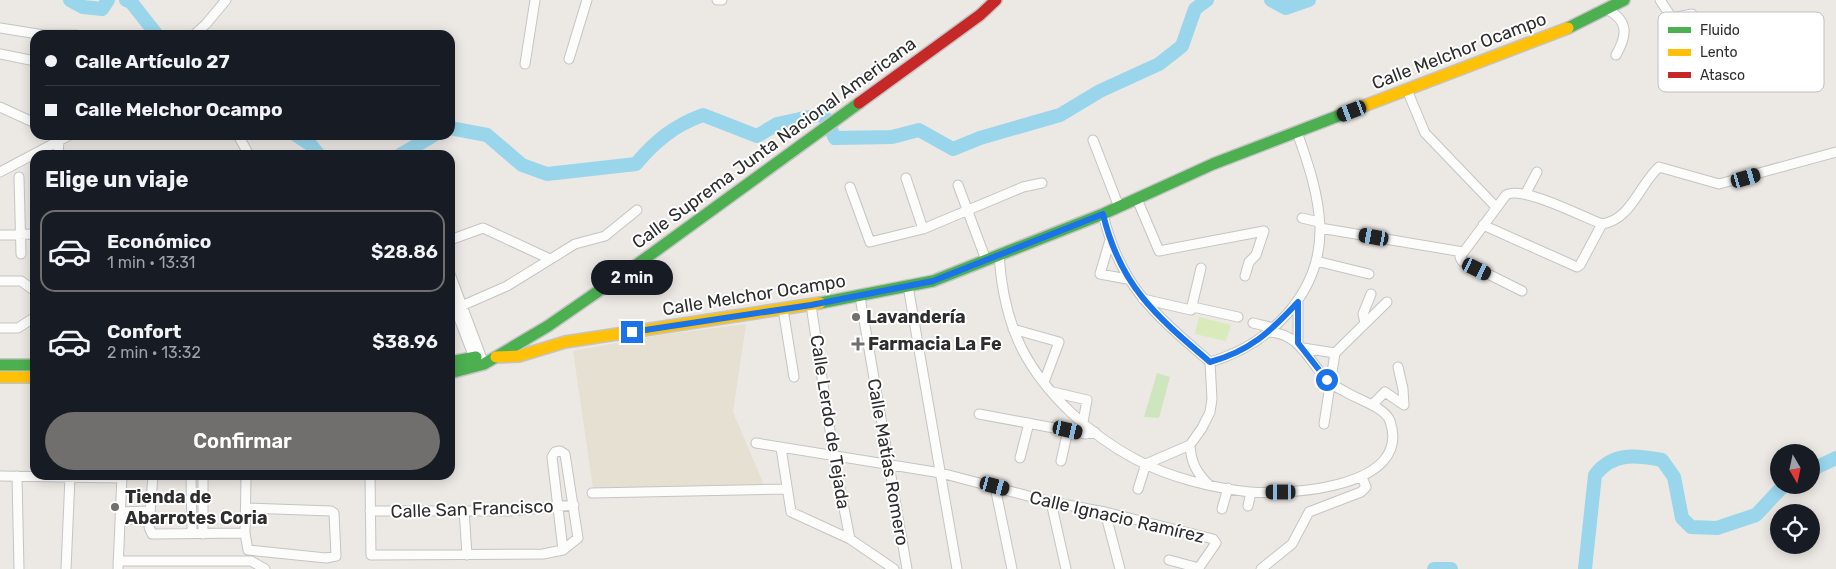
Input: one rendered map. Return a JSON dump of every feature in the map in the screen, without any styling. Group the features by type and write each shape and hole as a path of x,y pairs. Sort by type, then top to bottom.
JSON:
{"street":[{"path":"199,30 226,0"},
{"path":"525,64 535,0"},
{"path":"569,59 587,0"},
{"name":"Calle Suprema Junta Nacional Americana","path":"455,371 484,360 548,326 854,108 980,15 996,0"},
{"name":"Calle Melchor Ocampo","path":"484,360 520,356 565,342 811,305 933,281 1103,214 1213,164 1576,26 1624,0"},
{"path":"1660,0 1668,12"},
{"path":"1608,10 1619,16 1624,28 1624,37 1616,55"},
{"path":"0,28 30,33"},
{"path":"0,54 30,60"},
{"path":"1407,90 1425,133 1496,207"},
{"path":"0,107 30,121"},
{"path":"1210,362 1250,346 1272,330 1298,302 1307,287 1316,261 1319,225 1308,164 1297,132"},
{"path":"36,150 53,140"},
{"path":"1093,140 1118,207"},
{"path":"1522,291 1462,262 1460,257 1496,207 1511,192 1526,193 1602,224 1610,223 1627,210 1659,167 1720,184 1836,152"},
{"path":"0,172 30,154"},
{"path":"1526,193 1537,172"},
{"path":"19,177 21,254"},
{"path":"906,178 923,229"},
{"path":"850,187 870,242 923,229 1023,187 1042,183"},
{"path":"958,185 986,260"},
{"path":"1137,199 1159,251 1264,231 1256,255 1249,262 1246,272"},
{"path":"484,360 456,308 507,286 575,244 605,236 637,210"},
{"path":"1103,214 1110,240 1127,279 1141,298 1210,362 1212,399 1210,412 1190,445 1146,464 1138,489"},
{"path":"1302,218 1319,225 1463,252"},
{"path":"1483,225 1577,267 1580,265 1602,224"},
{"path":"455,238 483,228 550,259"},
{"path":"0,235 30,234"},
{"path":"1110,240 1100,274 1127,279"},
{"path":"999,254 1001,277 1013,329 1024,351 1044,382 1052,392 1095,432 1111,444 1146,464 1208,484 1251,492 1330,488 1362,477 1382,462 1391,442 1390,422 1386,414 1372,405 1358,400 1331,383 1300,346 1287,336 1253,323"},
{"path":"1316,261 1369,274"},
{"path":"1141,298 1191,310 1201,268"},
{"path":"0,281 20,281 30,288"},
{"path":"908,286 957,569"},
{"path":"1364,323 1363,314 1371,294"},
{"name":"Calle Matías Romero","path":"860,296 906,569"},
{"path":"1298,302 1300,346"},
{"path":"1324,424 1335,353 1387,302"},
{"name":"Calle Lerdo de Tejada","path":"811,305 834,457 850,539"},
{"path":"1193,307 1238,317"},
{"path":"784,309 794,378"},
{"path":"0,328 18,328 30,321"},
{"path":"1013,329 1059,342 1044,382"},
{"path":"1300,346 1335,353"},
{"name":"Calle Suprema Junta Nacional Americana","path":"455,362 484,360"},
{"path":"0,365 30,365"},
{"path":"1372,405 1386,392 1404,405 1403,389 1398,367"},
{"path":"0,377 30,377"},
{"path":"1052,392 1087,400 1083,422"},
{"path":"979,414 1086,434 1095,432"},
{"path":"1020,458 1029,423"},
{"path":"1061,461 1068,430"},
{"name":"Calle Ignacio Ramírez","path":"756,443 941,473 1051,502 1105,512 1213,539 1216,544 1199,568"},
{"path":"1190,445 1191,457 1196,472 1208,484"},
{"path":"782,448 786,489 791,512 850,539 894,569"},
{"path":"370,480 371,555 543,554 563,550 578,538 565,454 560,451 552,455 560,507 563,550"},
{"path":"0,476 30,476"},
{"path":"18,476 19,569"},
{"path":"1261,569 1292,544 1309,512 1361,492 1366,486 1362,477"},
{"path":"66,569 70,480"},
{"path":"122,480 118,565 251,561 265,569"},
{"path":"152,480 149,515 152,534 245,533"},
{"path":"191,480 192,533"},
{"path":"203,480 203,534"},
{"path":"244,480 245,533 248,550 326,558 336,556 336,520 334,513 331,511 246,508"},
{"path":"995,486 1012,569"},
{"path":"1222,508 1228,488"},
{"path":"592,493 786,489"},
{"path":"1248,506 1251,492"},
{"path":"1051,502 1066,569"},
{"name":"Calle San Francisco","path":"370,511 509,510 574,505"},
{"path":"464,510 466,555"},
{"path":"1105,512 1120,569"},
{"path":"120,516 149,515"},
{"path":"1169,560 1199,568"}],"shaded area":[{"path":"746,324 733,412 764,485 593,488 573,351 660,335"}],"green space":[{"path":"1199,317 1231,325 1226,341 1195,334"},
{"path":"1157,373 1170,377 1159,418 1144,417"}],"waterway":[{"path":"70,0 83,7 102,9 108,0"},
{"path":"126,0 131,2 153,30"},
{"path":"455,129 487,135 522,165 547,174 636,164 666,135 683,124 703,115 757,136 777,124 823,114 835,138 892,137 919,130 953,149 980,138 1060,115 1100,91 1159,64 1182,46 1195,9 1207,0"},
{"path":"1271,0 1286,8 1309,0"},
{"path":"304,140 315,150"},
{"path":"408,150 426,140"},
{"path":"1585,569 1595,475 1609,462 1634,456 1662,460 1674,477 1682,518 1691,527 1717,528 1756,515 1776,494"},
{"path":"1820,466 1836,458"},
{"path":"1434,569 1451,569"}],"traffic: fast":[{"path":"1568,28 1624,0"},
{"path":"455,372 484,364 548,326 639,263 859,103"},
{"path":"820,303 933,281 1103,214 1213,164 1343,114"},
{"path":"455,361 476,357"},
{"path":"0,365 30,365"}],"traffic: slow":[{"path":"1343,114 1568,28"},
{"path":"496,357 519,356 565,342 820,303"},
{"path":"0,377 30,377"}],"traffic: jam":[{"path":"859,103 980,15 996,0"}],"place":[{"name":"Lavandería","path":"856,317"},
{"name":"Farmacia La Fe","path":"858,344"},
{"name":"Tienda de Abarrotes Coria","path":"115,507"}],"route":[{"path":"632,332 811,305 933,281 1103,214 1110,240 1127,279 1141,298 1210,362 1226,358 1250,346 1274,328 1298,302 1296,324 1298,343 1327,380"}]}
